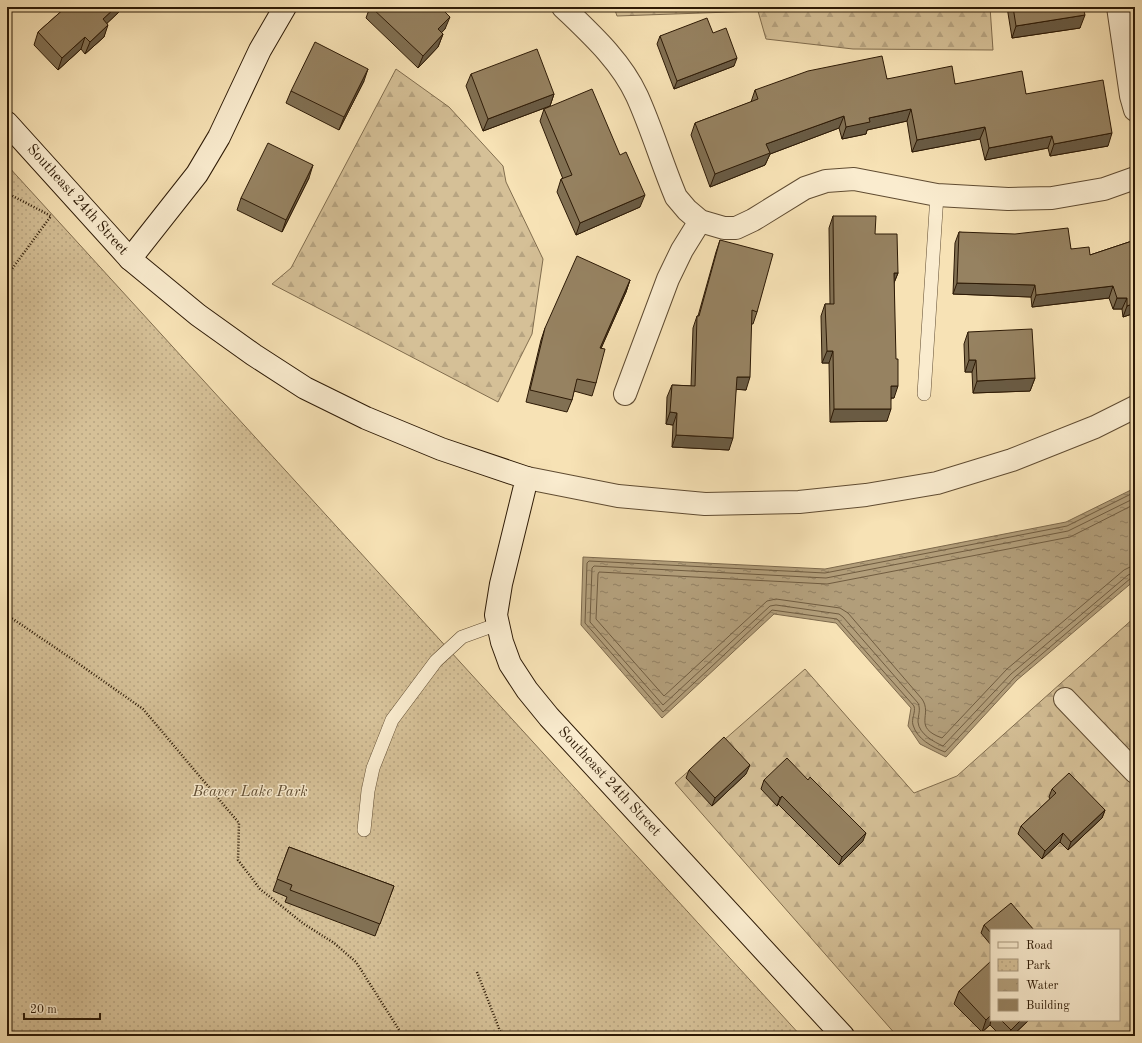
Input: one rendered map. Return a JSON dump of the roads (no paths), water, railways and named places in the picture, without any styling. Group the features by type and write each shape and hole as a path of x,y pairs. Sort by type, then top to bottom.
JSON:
{"street":[{"path":"130,258 197,174 218,137 260,50 285,7"},
{"path":"563,7 600,42 622,71 637,96 676,197 686,210 700,221 724,228 736,228 753,220 805,188 826,181 854,179 937,195 1008,199 1052,198 1104,189 1135,178"},
{"path":"1118,7 1131,96 1135,110"},
{"name":"Southeast 24th Street","path":"7,123 130,258 198,315 254,355 305,388 366,418 441,450 527,478 618,496 705,504 799,502 866,495 937,483 1012,460 1095,427 1135,407"},
{"path":"626,394 668,279 682,250 700,221"},
{"name":"Southeast 24th Street","path":"527,478 501,584 496,615 502,642 510,664 549,717 843,1036"},
{"path":"1065,698 1135,772"}],"lane":[{"path":"924,394 937,195"},
{"path":"364,830 368,790 373,768 392,720 436,661 462,637 498,624"}],"water":[{"path":"1135,488 1135,580 1017,680 946,757 920,744 908,726 911,708 836,623 774,614 662,718 581,625 583,557 825,569 1066,522"}],"park label":[{"name":"Beaver Lake Park","path":"250,792"}]}
